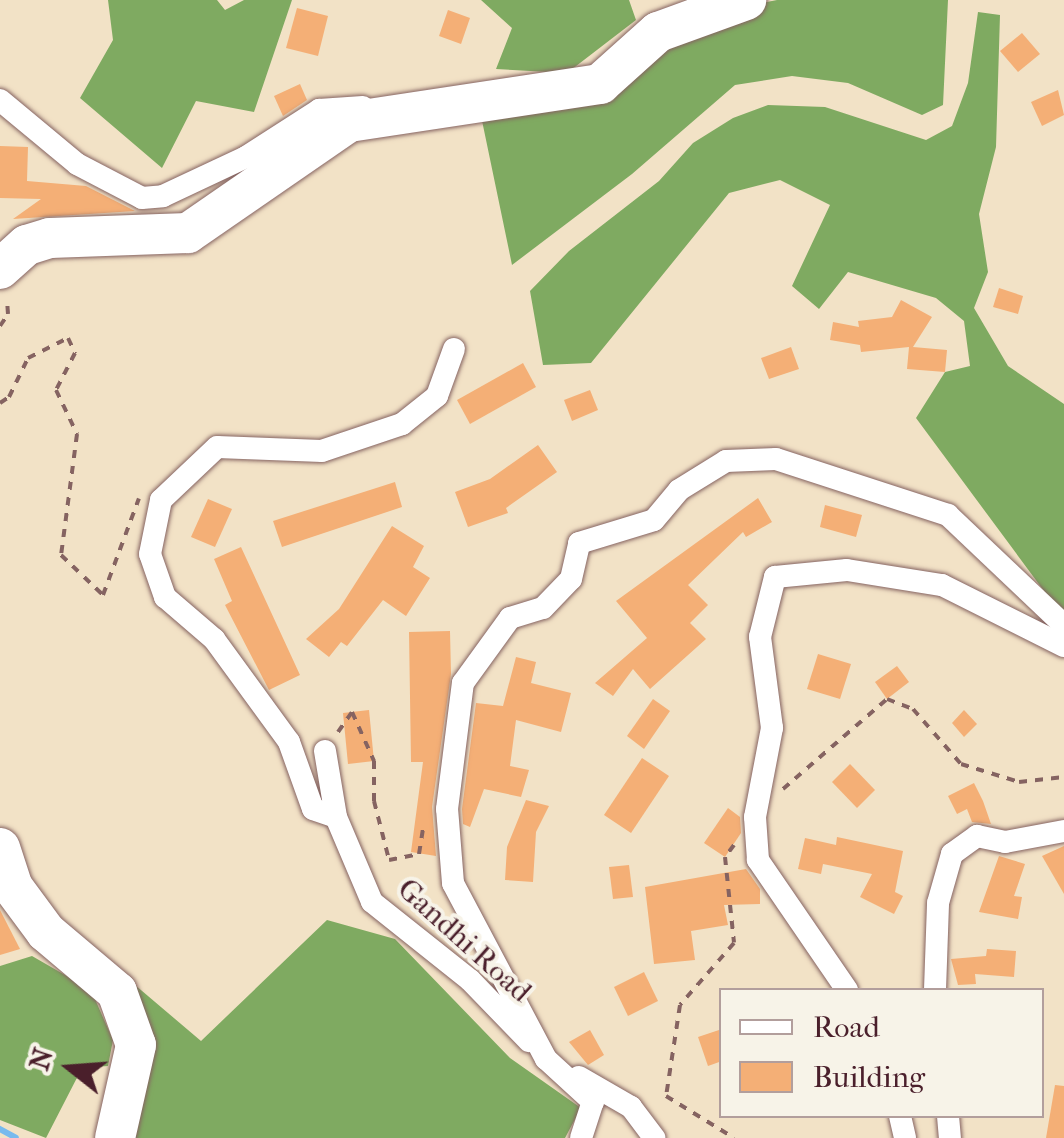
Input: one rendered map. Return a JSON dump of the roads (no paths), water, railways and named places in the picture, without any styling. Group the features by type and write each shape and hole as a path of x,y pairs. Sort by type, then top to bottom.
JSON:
{"highway":[{"path":"0,269 28,246 50,238 188,233 348,122 386,112 548,96 600,84 658,32 746,0"},
{"path":"0,848 12,886 46,932 117,992 136,1045 115,1138"}],"street":[{"path":"0,100 77,164 142,198 174,191 246,158 319,110 352,106 386,112"},
{"name":"Gandhi Road","path":"454,348 437,396 402,424 322,451 217,448 161,500 150,554 165,598 214,638 289,742 314,809 336,817 372,902 470,980 546,1058 631,1107 654,1138"},
{"path":"582,1138 593,1102 546,1058 453,883 448,809 463,683 510,618 543,608 572,579 579,543 654,520 678,490 726,461 776,459 948,515 1064,625"},
{"path":"846,988 758,860 755,817 772,728 760,637 776,577 847,570 942,585 1064,646"},
{"path":"325,751 336,817"},
{"path":"935,988 938,903 952,854 977,836 1005,842 1064,831"}],"waterway":[{"path":"0,1129 16,1138"}]}
